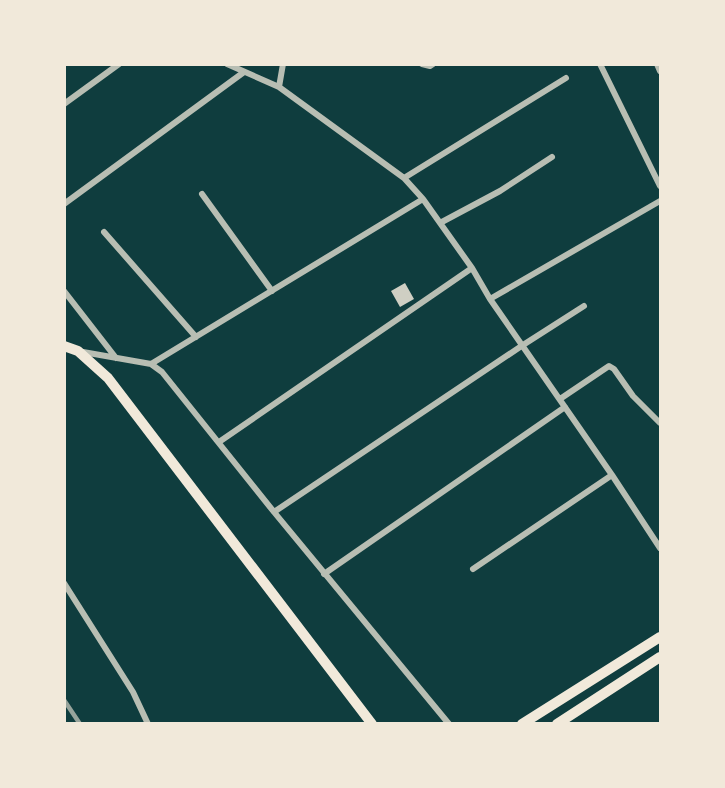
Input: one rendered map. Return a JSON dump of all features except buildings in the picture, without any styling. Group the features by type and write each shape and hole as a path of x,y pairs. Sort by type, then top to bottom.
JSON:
{"main road":[{"path":"64,346 78,351 108,378 372,723"},
{"path":"522,723 660,637"},
{"path":"557,723 660,657"}],"street":[{"path":"64,104 119,64"},
{"path":"227,64 279,87 404,178 423,200 472,268 490,299 660,548"},
{"path":"279,87 283,64"},
{"path":"422,64 430,66 434,64"},
{"path":"600,64 660,186"},
{"path":"657,64 660,71"},
{"path":"64,204 244,72"},
{"path":"404,178 566,78"},
{"path":"440,223 500,191 552,156"},
{"path":"202,194 272,291"},
{"path":"151,364 423,200"},
{"path":"490,299 660,201"},
{"path":"104,232 195,337"},
{"path":"219,442 472,268"},
{"path":"64,291 116,358"},
{"path":"274,513 584,306"},
{"path":"78,351 151,364 162,372 274,513 449,723"},
{"path":"560,399 609,366 614,369 645,409 660,423"},
{"path":"324,574 565,407"},
{"path":"473,569 612,475"},
{"path":"64,583 133,692 148,723"}],"railway":[{"path":"64,700 80,724"}]}
